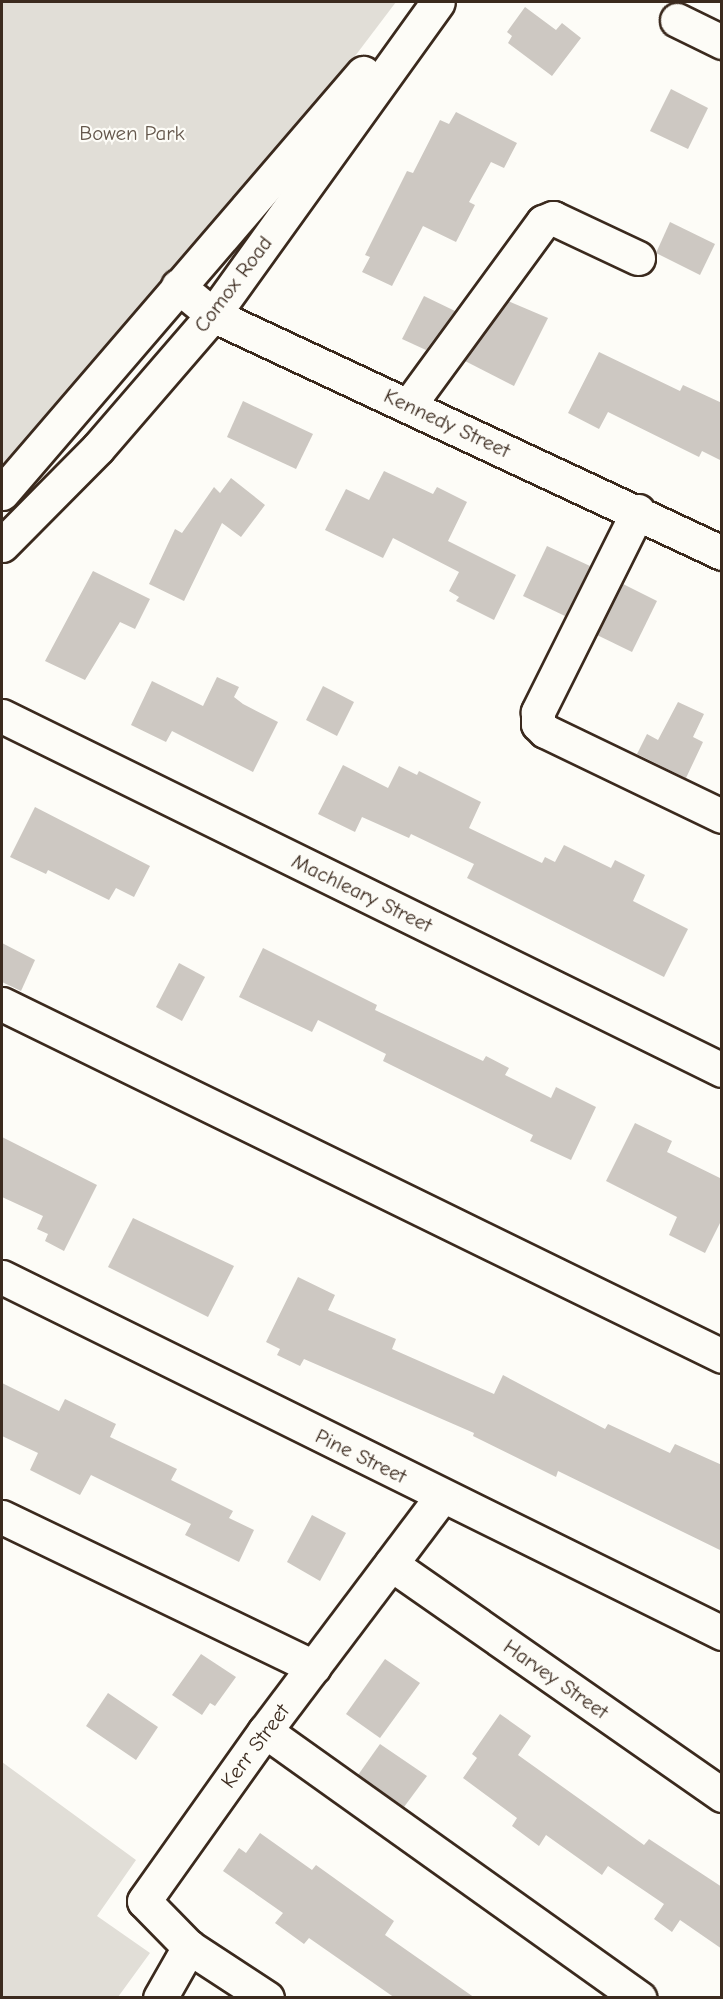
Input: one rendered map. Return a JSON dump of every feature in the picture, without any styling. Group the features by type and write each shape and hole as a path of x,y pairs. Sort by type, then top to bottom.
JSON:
{"street":[{"name":"Comox Road","path":"2,493 425,2"},
{"name":"Comox Road","path":"2,545 98,448 213,315 438,2"},
{"path":"677,20 722,42"},
{"path":"409,405 543,222 553,218 638,258"},
{"name":"Kennedy Street","path":"178,286 213,315 722,553"},
{"path":"638,512 538,712 538,724 545,731 722,816"},
{"name":"Machleary Street","path":"2,716 722,1070"},
{"path":"2,1004 722,1356"},
{"name":"Pine Street","path":"2,1277 722,1633"},
{"name":"Kerr Street","path":"189,1947 144,1901 265,1731 442,1496"},
{"path":"2,1517 314,1667"},
{"name":"Harvey Street","path":"391,1564 722,1795"},
{"path":"265,1731 640,1998"},
{"path":"160,1998 189,1947 267,1998"}],"green space":[{"name":"Bowen Park","path":"2,2 396,2 68,435 2,488"},
{"path":"2,1762 136,1860 97,1916 150,1953 118,1997 2,1997"}],"building":[{"path":"525,7 556,30 562,23 581,38 552,76 508,43 512,36 507,32"},
{"path":"671,89 708,108 688,149 650,131"},
{"path":"456,112 517,143 504,168 491,162 469,202 475,205 456,242 423,226 392,286 362,272 370,257 365,255 407,171 413,173 440,120 449,124"},
{"path":"670,222 715,244 700,275 656,253"},
{"path":"424,296 455,311 426,350 402,339"},
{"path":"508,301 548,318 514,386 465,361"},
{"path":"599,352 680,391 683,385 722,403 722,461 702,451 699,457 608,412 599,429 568,413"},
{"path":"243,401 313,434 296,469 227,437"},
{"path":"384,471 433,494 437,487 467,502 448,541 516,575 494,620 456,601 459,597 449,591 459,572 393,538 383,558 325,530 346,489 369,500"},
{"path":"231,478 265,505 241,537 222,523 184,601 149,584 175,529 182,533 214,487 220,493"},
{"path":"547,546 590,566 565,616 523,596"},
{"path":"93,571 150,599 135,629 120,622 85,680 45,661"},
{"path":"623,584 657,601 632,652 597,635"},
{"path":"217,677 239,687 234,697 243,704 278,722 253,772 172,731 166,742 131,725 152,681 203,706"},
{"path":"323,686 354,702 337,736 306,720"},
{"path":"678,702 704,714 693,737 703,742 686,778 637,754 647,734 658,740"},
{"path":"343,765 388,788 399,766 417,775 419,771 481,802 469,828 542,863 545,857 555,862 564,845 611,868 615,860 645,875 633,901 688,929 664,977 467,878 474,864 411,834 409,838 362,817 355,832 318,814"},
{"path":"35,807 150,866 134,897 116,888 109,900 48,870 46,874 10,857"},
{"path":"2,943 35,960 21,991 2,982"},
{"path":"263,948 377,1005 375,1010 483,1061 486,1056 509,1068 505,1075 551,1098 556,1087 596,1107 571,1160 530,1141 533,1135 383,1061 386,1054 318,1020 312,1032 239,997"},
{"path":"179,963 205,977 182,1021 156,1007"},
{"path":"635,1123 672,1141 667,1152 722,1179 722,1219 705,1253 669,1235 677,1217 606,1181"},
{"path":"2,1137 97,1185 64,1251 45,1241 48,1234 37,1229 43,1216 2,1197"},
{"path":"133,1218 234,1266 208,1317 108,1267"},
{"path":"298,1277 335,1295 328,1310 396,1339 392,1349 494,1394 503,1375 605,1429 608,1424 670,1453 675,1444 722,1465 722,1551 558,1471 556,1477 473,1436 474,1433 304,1359 300,1366 277,1355 280,1349 266,1342"},
{"path":"2,1383 59,1411 65,1399 116,1424 110,1437 177,1469 171,1480 233,1511 229,1518 254,1530 239,1562 185,1535 191,1524 91,1475 80,1495 30,1470 38,1453 2,1436"},
{"path":"312,1515 346,1533 320,1581 287,1562"},
{"path":"201,1654 236,1677 215,1706 210,1703 202,1715 172,1695"},
{"path":"385,1659 420,1683 380,1738 346,1714"},
{"path":"108,1693 158,1727 136,1760 86,1726"},
{"path":"500,1714 531,1736 518,1755 644,1845 649,1839 722,1887 722,1949 680,1920 672,1932 654,1919 664,1904 608,1866 602,1875 546,1835 539,1846 512,1826 517,1818 463,1778 477,1758 472,1754"},
{"path":"380,1744 427,1776 404,1807 358,1775"},
{"path":"260,1833 312,1870 316,1865 394,1921 385,1935 475,1998 395,1998 309,1938 304,1944 275,1923 283,1913 223,1871 239,1848 246,1853"}]}
